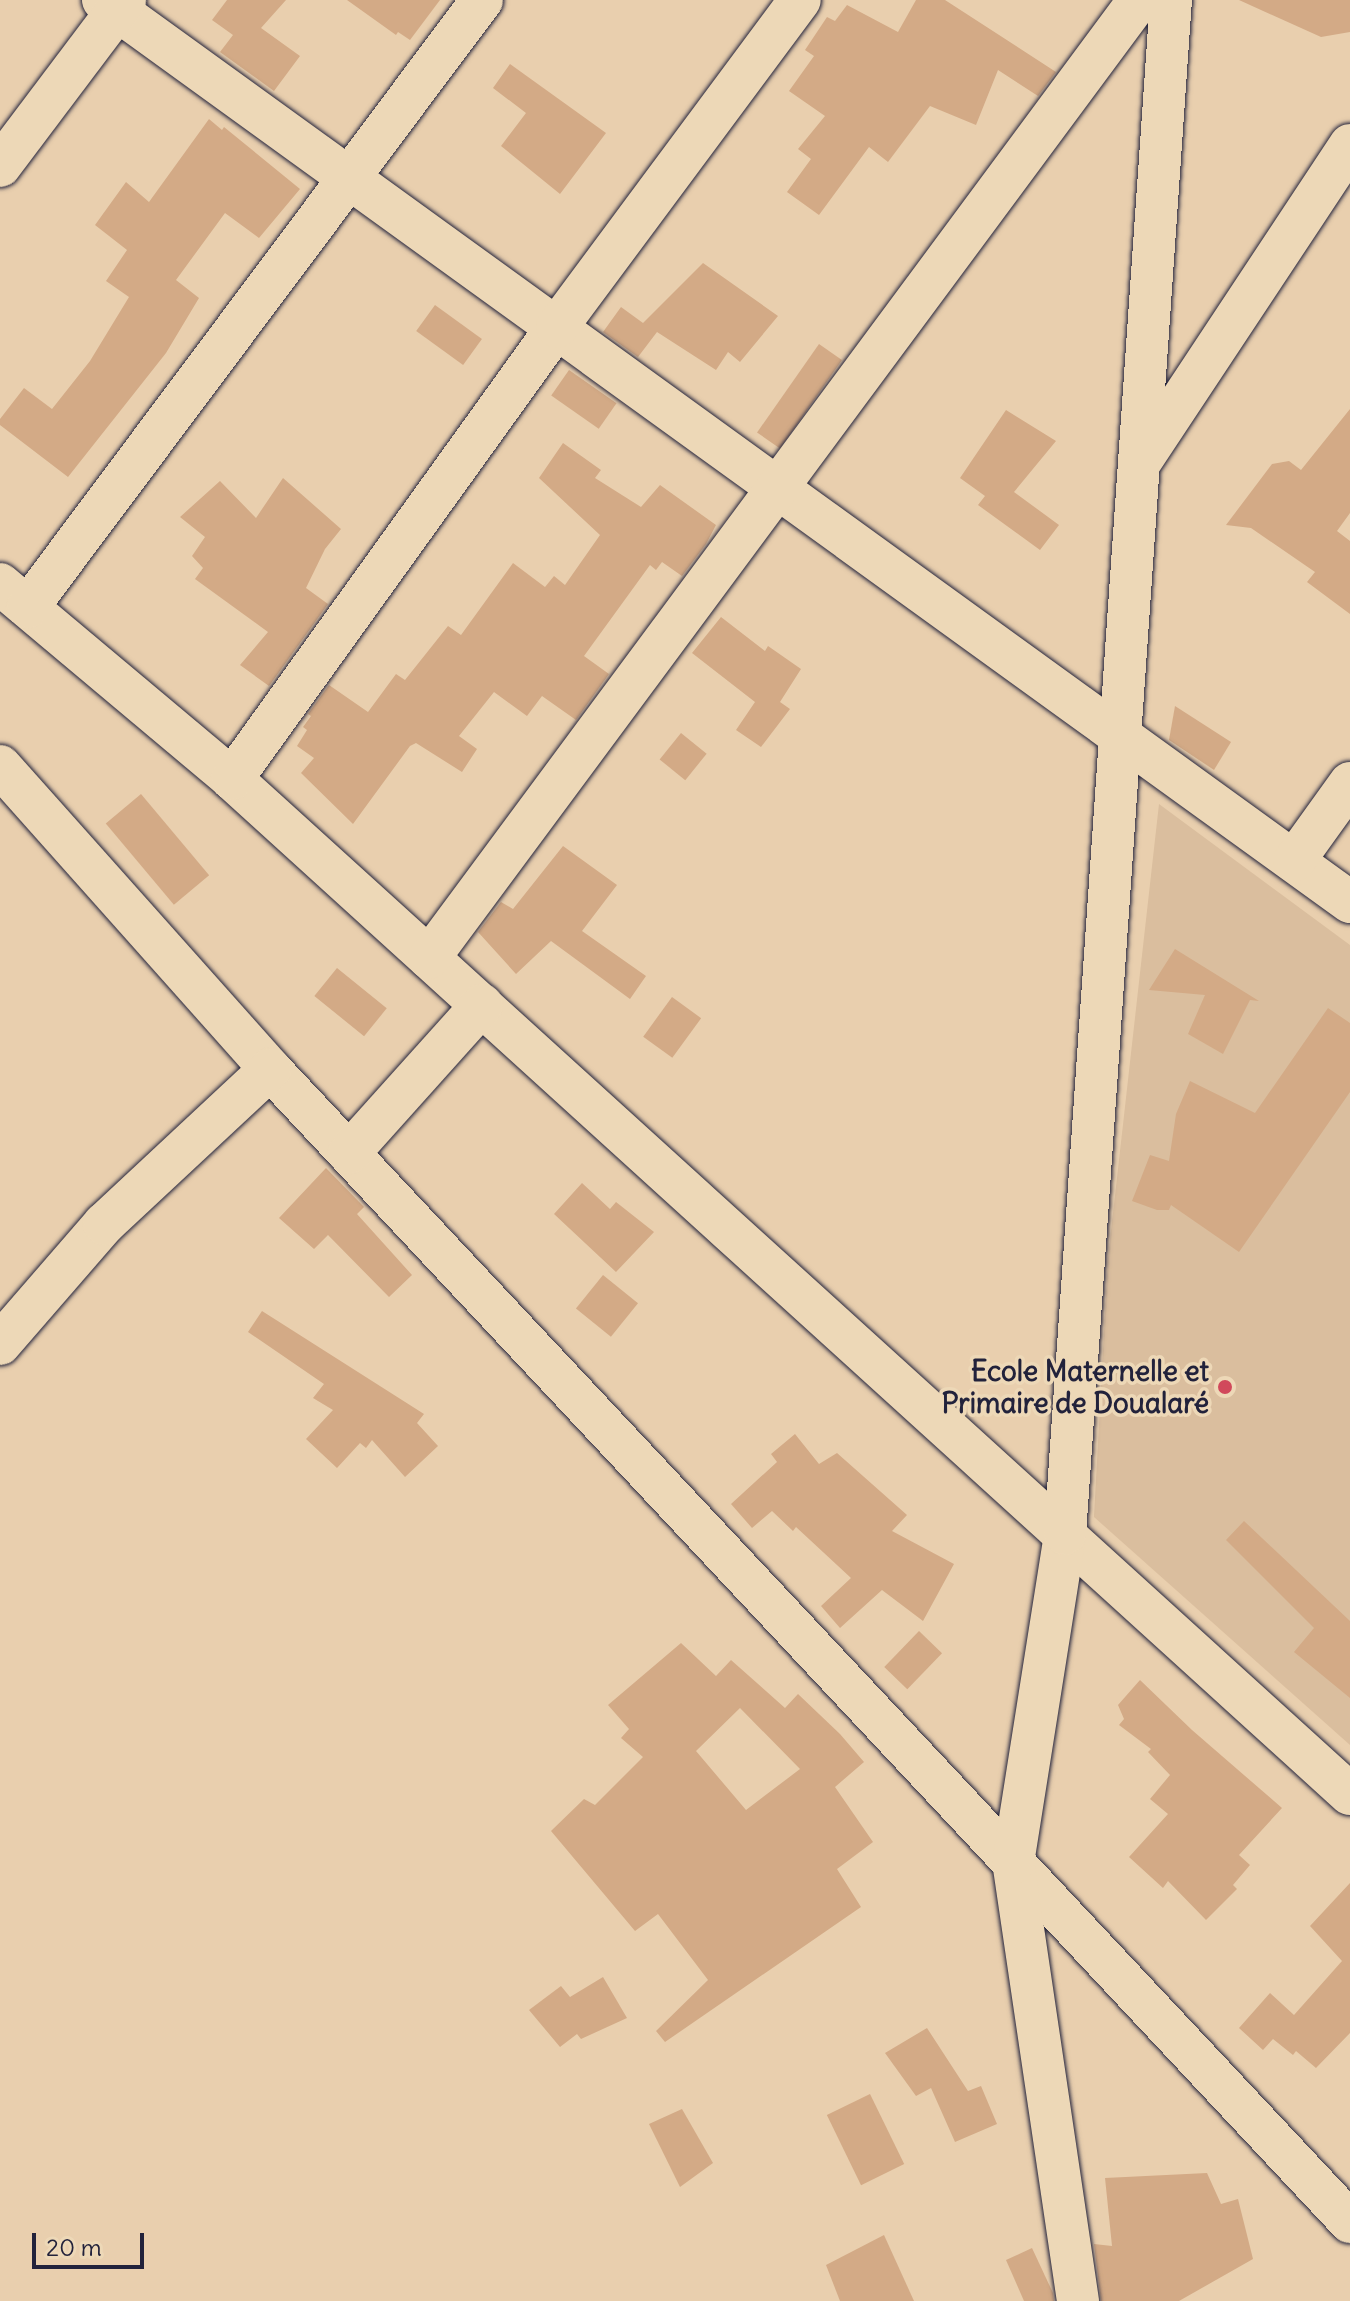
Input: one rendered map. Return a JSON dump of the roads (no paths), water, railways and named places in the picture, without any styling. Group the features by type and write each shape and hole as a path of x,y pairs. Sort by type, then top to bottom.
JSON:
{"street":[{"path":"482,0 350,179 14,595 232,779 1350,1794"},
{"path":"232,779 557,327 800,0"},
{"path":"429,958 1139,0"},
{"path":"1078,2301 1013,1863 1065,1534 1171,0"},
{"path":"0,166 115,3 350,179 1350,902"},
{"path":"1139,464 1350,145"},
{"path":"0,766 270,1069 1350,2222"},
{"path":"1294,861 1350,783"},
{"path":"349,1153 482,1005"},
{"path":"0,1344 104,1224 270,1069"}],"place":[{"name":"Ecole Maternelle et Primaire de Doualaré","path":"1225,1387"}]}
